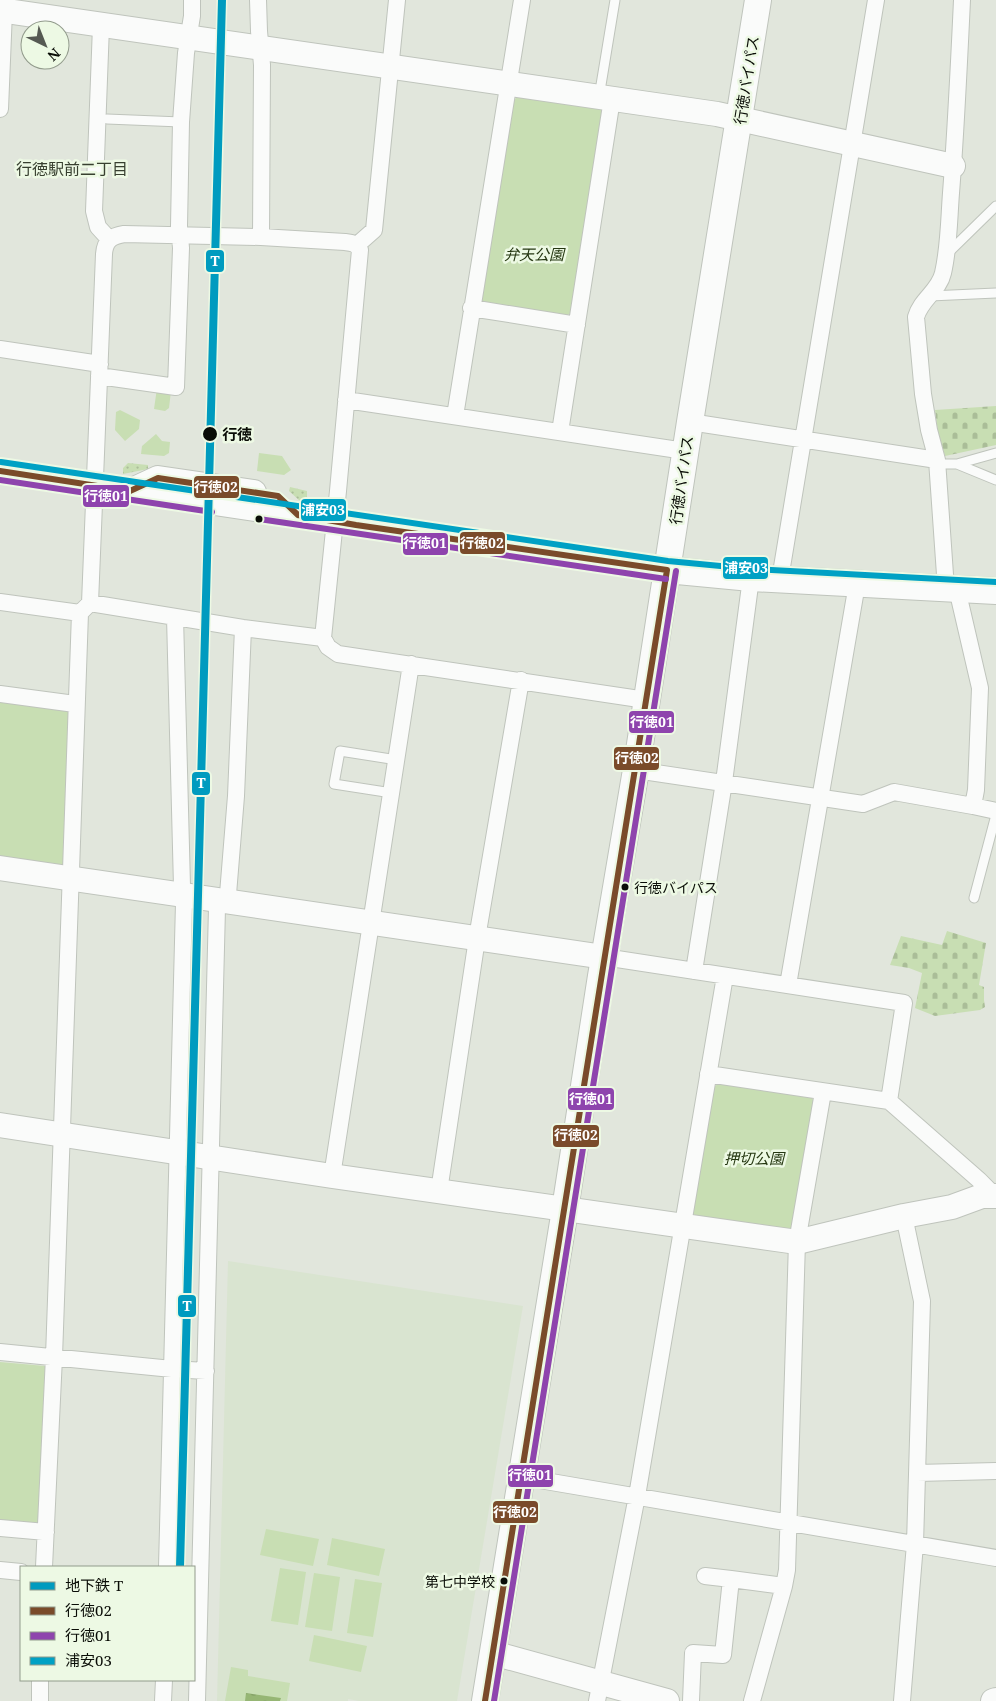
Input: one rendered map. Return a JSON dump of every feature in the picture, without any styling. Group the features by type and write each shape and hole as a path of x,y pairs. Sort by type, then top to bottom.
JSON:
{"main road":[{"name":"行徳バイパス","path":"485,1701 604,957 636,770 685,451 758,0"},
{"path":"667,570 751,578 996,591"}],"street":[{"path":"0,349 176,387 182,122 192,0"},
{"path":"258,0 262,66 261,237"},
{"path":"357,246 374,230 397,0"},
{"path":"455,416 522,0"},
{"path":"780,579 876,0"},
{"path":"962,0 946,256 943,273 938,285 919,307 916,317 923,394 937,462 951,589 980,688 974,806"},
{"path":"0,108 2,10 740,119 953,166"},
{"path":"101,26 94,211 98,227 109,239"},
{"path":"560,432 577,325 606,98"},
{"path":"44,1566 54,1357 75,704 85,608 94,485 104,254 105,246 109,239 113,236 124,234 261,237 353,243 360,250 323,638 328,647 338,654 646,700"},
{"path":"471,308 577,325"},
{"path":"346,400 685,451"},
{"path":"690,422 937,462"},
{"path":"0,471 130,491 158,478 278,496 298,515 335,522 667,570"},
{"path":"694,971 724,782 751,578"},
{"path":"788,985 857,584"},
{"path":"0,602 175,617 323,638"},
{"path":"167,1566 183,895 175,617"},
{"path":"197,1701 217,908 228,894 236,796 243,628"},
{"path":"332,1176 411,664"},
{"path":"439,1191 477,939 521,680"},
{"path":"0,694 75,704"},
{"path":"636,770 863,804 894,792 974,806 996,813"},
{"path":"0,868 904,1003 889,1102"},
{"path":"599,1692 637,1496 725,976"},
{"path":"708,1074 889,1102 996,1196"},
{"path":"752,1701 787,1570 797,1242 822,1092"},
{"path":"0,1125 332,1176 797,1242 904,1216 952,1207 982,1196 996,1196"},
{"path":"902,1701 915,1544 922,1301 904,1216"},
{"path":"0,1352 206,1371"},
{"path":"918,1473 996,1471"},
{"path":"522,1477 996,1558"},
{"path":"0,1528 46,1532"},
{"path":"0,1570 20,1572"},
{"path":"705,1576 784,1586"},
{"path":"691,1701 693,1653 723,1655 731,1579"},
{"path":"493,1653 599,1692 667,1701"},
{"path":"40,1681 40,1701"},
{"path":"163,1701 164,1681"}],"lane":[{"path":"606,98 615,0"},
{"path":"107,119 182,122"},
{"path":"946,256 996,206"},
{"path":"930,296 996,293"},
{"path":"957,464 996,453"},
{"path":"937,462 957,464 996,480"},
{"path":"392,793 334,784 340,751 397,760"},
{"path":"974,898 996,813"}],"shaded area":[{"path":"228,1261 523,1306 457,1701 359,1701 348,1699 348,1701 217,1701"}],"green space":[{"name":"弁天公園","path":"518,96 600,109 604,114 572,312 565,317 484,304 480,296 512,102"},
{"path":"157,388 171,391 169,408 165,411 154,409"},
{"path":"996,406 996,445 945,456 938,432 935,410"},
{"path":"120,410 140,420 139,429 125,441 115,430 116,412"},
{"path":"156,434 162,441 170,442 169,453 164,456 141,454 142,446"},
{"path":"259,453 282,456 291,470 284,475 257,471"},
{"path":"128,463 148,465 148,469 123,474 123,468"},
{"path":"290,487 307,491 307,501 300,501 289,491"},
{"path":"0,698 65,708 70,713 64,864 59,868 0,859"},
{"path":"947,931 986,943 979,985 984,987 985,1007 980,1010 935,1016 915,1008 922,973 909,968 890,965 901,936 942,945"},
{"name":"押切公園","path":"720,1082 810,1095 815,1103 793,1227 788,1231 698,1219 693,1213 713,1088"},
{"path":"0,1362 45,1366 47,1369 40,1522 34,1526 0,1523"},
{"path":"266,1529 319,1539 313,1566 260,1555"},
{"path":"332,1538 385,1549 379,1576 327,1565"},
{"path":"280,1568 306,1572 298,1625 271,1621"},
{"path":"314,1573 340,1577 332,1631 305,1627"},
{"path":"355,1579 382,1583 373,1637 347,1633"},
{"path":"314,1635 367,1646 361,1672 309,1661"},
{"path":"231,1667 248,1670 248,1676 290,1683 287,1701 225,1701"}],"water":[{"path":"246,1693 281,1698 280,1701 245,1701"}],"metro line":[{"name":"T","path":"180,1566 222,0"}],"transit line":[{"name":"浦安03","path":"1,462 668,561 752,569 996,582"},
{"name":"行徳02","path":"0,471 130,491"},
{"name":"行徳02","path":"130,491 158,478 278,496 298,515"},
{"name":"行徳01","path":"0,480 212,512"},
{"name":"行徳02","path":"298,515 667,570"},
{"name":"行徳01","path":"259,519 666,579"},
{"name":"行徳02","path":"485,1701 667,570"},
{"name":"行徳01","path":"494,1701 676,571"}],"place":[{"name":"行徳","path":"210,434"},
{"name":"行徳バイパス","path":"625,887"},
{"name":"第七中学校","path":"504,1581"}],"district":[{"name":"行徳駅前二丁目","path":"72,169"}]}
